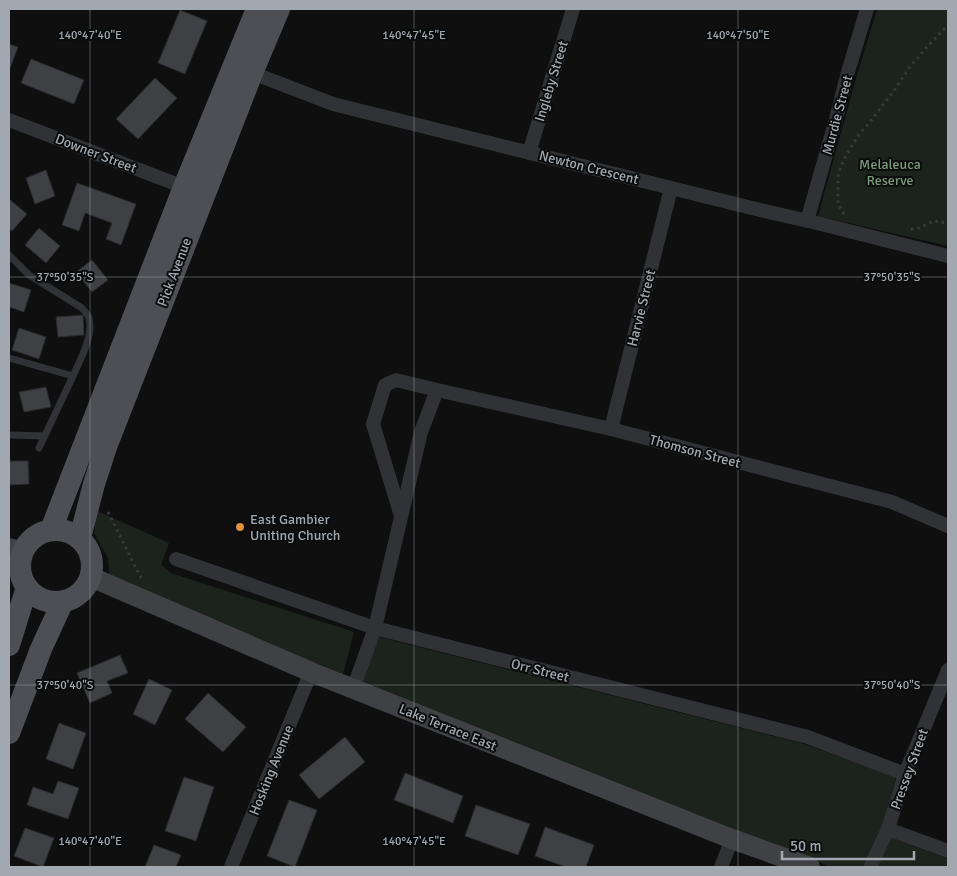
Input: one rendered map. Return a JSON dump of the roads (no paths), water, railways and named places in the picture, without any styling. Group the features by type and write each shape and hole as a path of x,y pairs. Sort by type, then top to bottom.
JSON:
{"main road":[{"name":"Pick Avenue","path":"80,538 106,446 243,69 257,9"},
{"name":"Pick Avenue","path":"51,530 184,187 243,69 279,9"},
{"path":"51,530 61,530 80,538 88,549 92,563 91,577 85,588 75,597 53,602 34,594 27,587 21,576 16,550 39,534 51,530"},
{"path":"9,645 27,587"},
{"path":"9,733 41,649 63,601"}],"street":[{"name":"Ingleby Street","path":"529,153 573,9"},
{"name":"Murdie Street","path":"807,221 867,9"},
{"name":"Newton Crescent","path":"243,69 333,104 948,256"},
{"name":"Downer Street","path":"9,120 184,187"},
{"name":"Harvie Street","path":"611,429 671,188"},
{"name":"Thomson Street","path":"401,516 373,424 386,385 396,380 611,429 892,502 948,526"},
{"name":"Thomson Street","path":"353,689 375,628 421,432 437,390"},
{"name":"Orr Street","path":"176,559 375,628 808,737 905,774"},
{"name":"Lake Terrace East","path":"91,577 353,689 810,867"},
{"name":"Pressey Street","path":"870,867 888,828 905,774 948,670"},
{"name":"Hosking Avenue","path":"231,867 311,672"},
{"path":"888,828 948,851"},
{"path":"721,867 732,838"}],"lane":[{"path":"9,255 29,275 82,308 89,316 88,340 39,448"},
{"path":"9,358 73,376"},
{"path":"12,435 44,436"}],"place":[{"name":"East Gambier Uniting Church","path":"240,527"}],"park label":[{"name":"Melaleuca Reserve","path":"890,172"}]}
